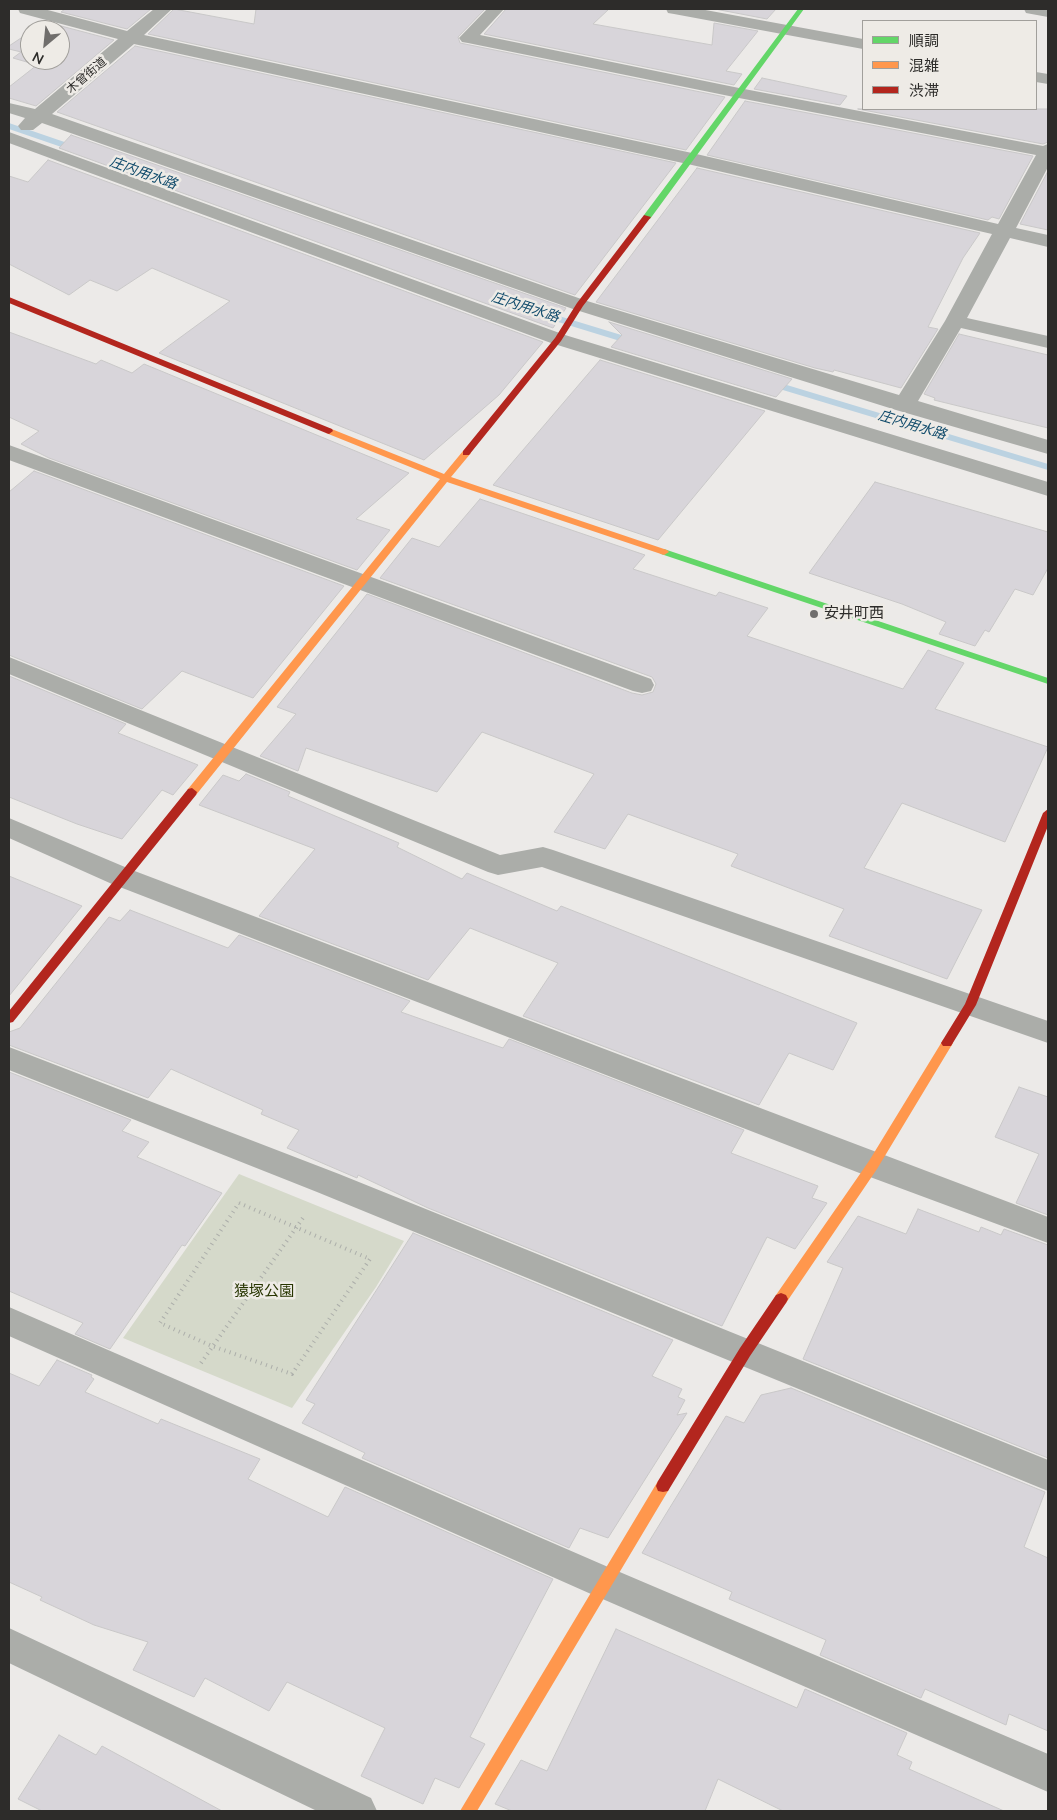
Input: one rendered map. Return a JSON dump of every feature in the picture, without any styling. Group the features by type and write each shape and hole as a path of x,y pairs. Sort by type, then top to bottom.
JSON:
{"street":[{"path":"26,9 132,38 692,159 1048,241"},
{"name":"木曾街道","path":"11,138 36,119 164,9"},
{"path":"496,9 468,38 739,93 1048,151 1002,231 954,321 904,405"},
{"path":"674,9 862,44"},
{"path":"9,1019 560,335 692,159 801,9"},
{"path":"1032,9 1048,12"},
{"path":"9,108 577,310 1048,447"},
{"path":"11,138 560,335 1048,489"},
{"path":"9,300 445,478 1048,681"},
{"path":"954,321 1048,342"},
{"path":"9,452 362,580 642,685"},
{"path":"9,665 498,865 543,857 1048,1032"},
{"path":"468,1811 603,1582 744,1352 873,1165 970,1005 1048,813"},
{"path":"9,827 122,877 873,1165 1048,1230"},
{"path":"9,1058 328,1183 1048,1476"},
{"path":"9,1321 603,1582 1048,1773"},
{"path":"9,1644 358,1811"}],"path":[{"path":"178,1394 328,1183"},
{"path":"239,1203 370,1259 292,1374 212,1346 160,1323 239,1203"}],"green space":[{"name":"猿塚公園","path":"239,1174 404,1241 376,1287 292,1408 123,1338"}],"building":[{"path":"65,9 151,9 127,29 61,12"},
{"path":"174,9 254,24 256,9 485,9 458,37 460,43 725,97 686,150 148,34"},
{"path":"506,9 609,9 593,24 712,45 714,23 758,31 726,71 742,74 734,85 484,34"},
{"path":"715,9 776,9 767,19"},
{"path":"70,28 114,40 36,106 9,98 9,87 31,70 70,70"},
{"path":"20,39 20,52 9,49 9,46"},
{"path":"135,46 676,163 575,295 57,112"},
{"path":"20,53 20,60 13,58"},
{"path":"762,78 847,96 840,105 754,89"},
{"path":"745,101 1033,156 999,219 992,217 988,220 707,155"},
{"path":"1048,109 1048,142 1043,144 863,110"},
{"path":"71,135 566,308 553,328 59,148"},
{"path":"48,160 543,342 499,395 424,460 159,353 230,301 152,268 117,291 90,280 69,295 9,264 9,176 28,182"},
{"path":"697,168 980,233 963,258 928,327 938,329 901,388 834,370 833,372 815,368 596,302"},
{"path":"1048,171 1048,230 1020,224"},
{"path":"609,322 792,379 776,397 611,347 622,335"},
{"path":"9,332 96,364 101,360 132,373 144,364 409,473 356,519 390,530 357,570 49,458 21,444 39,431 9,417"},
{"path":"959,334 1048,355 1048,428 934,400 935,398 924,394"},
{"path":"600,360 765,411 658,540 493,485"},
{"path":"34,471 344,586 253,698 182,671 142,709 9,655 9,492"},
{"path":"875,482 1048,532 1048,568 1033,595 1015,589 989,632 985,630 975,646 939,634 946,622 902,604 809,573"},
{"path":"480,499 645,555 633,569 716,596 719,592 768,608 747,636 903,689 928,650 964,663 935,709 1048,747 1005,842 902,803 864,868 982,910 947,979 829,936 844,909 731,866 738,854 628,814 605,849 554,832 594,774 482,732 437,792 306,748 298,771 260,756 296,714 277,707 367,594 632,693 642,695 653,692 656,684 652,677 380,578 412,538 439,547"},
{"path":"9,676 126,724 118,733 198,765 173,795 162,790 122,839 77,824 9,797"},
{"path":"246,774 290,792 288,796 399,843 397,847 462,879 467,873 557,911 561,906 857,1023 833,1070 789,1053 759,1105 523,1016 558,963 470,928 428,980 259,916 315,849 199,805 223,775 239,781"},
{"path":"9,876 82,906 9,996"},
{"path":"130,910 228,948 239,935 410,1001 401,1012 503,1048 509,1039 744,1130 731,1153 818,1186 812,1198 827,1203 795,1249 767,1237 722,1326 428,1208 358,1175 357,1178 287,1148 299,1130 261,1114 263,1110 171,1069 148,1098 9,1045 9,1032 20,1028 109,917 120,921"},
{"path":"9,1072 131,1120 122,1131 149,1142 137,1157 222,1193 185,1246 182,1245 110,1349 75,1334 83,1323 9,1291"},
{"path":"1019,1087 1048,1097 1048,1215 1016,1203 1039,1154 995,1137"},
{"path":"918,1209 979,1232 981,1227 1001,1235 1004,1229 1048,1245 1048,1458 803,1359 843,1268 827,1262 858,1216 906,1234"},
{"path":"413,1233 673,1340 652,1376 682,1389 678,1397 685,1400 677,1415 687,1413 608,1538 580,1528 569,1548 362,1458 365,1453 302,1423 315,1404 306,1400"},
{"path":"57,1360 92,1375 91,1377 94,1379 85,1392 158,1424 161,1419 260,1459 248,1479 328,1517 345,1487 553,1579 470,1737 485,1744 459,1788 435,1778 423,1804 361,1776 385,1728 287,1682 269,1711 205,1678 194,1697 133,1670 148,1642 94,1625 40,1600 42,1597 9,1582 9,1373 39,1386"},
{"path":"791,1388 1045,1492 1024,1547 1048,1558 1048,1731 1009,1714 1006,1725 925,1689 921,1698 820,1655 826,1640 729,1599 732,1592 642,1553 726,1416 744,1423 761,1395"},
{"path":"616,1629 797,1708 805,1689 907,1733 897,1755 912,1762 909,1769 1004,1811 783,1811 718,1779 705,1811 512,1811 495,1804 521,1760 547,1771"},
{"path":"59,1735 96,1755 102,1746 222,1811 42,1811 18,1799"}],"waterway":[{"name":"庄内用水路","path":"9,126 79,150"},
{"name":"庄内用水路","path":"559,319 637,343"},
{"name":"庄内用水路","path":"767,382 1048,467"}],"traffic: fast":[{"path":"647,217 801,9"},
{"path":"664,552 1048,681"}],"traffic: slow":[{"path":"329,431 445,478 664,552"},
{"path":"192,792 466,453"},
{"path":"781,1299 873,1165 947,1043"},
{"path":"468,1811 663,1486"}],"traffic: jam":[{"path":"466,453 558,339 580,305 647,217"},
{"path":"9,300 329,431"},
{"path":"9,1019 192,792"},
{"path":"947,1043 970,1005 1048,813"},
{"path":"663,1486 745,1352 781,1299"}],"place":[{"name":"安井町西","path":"814,614"}]}
